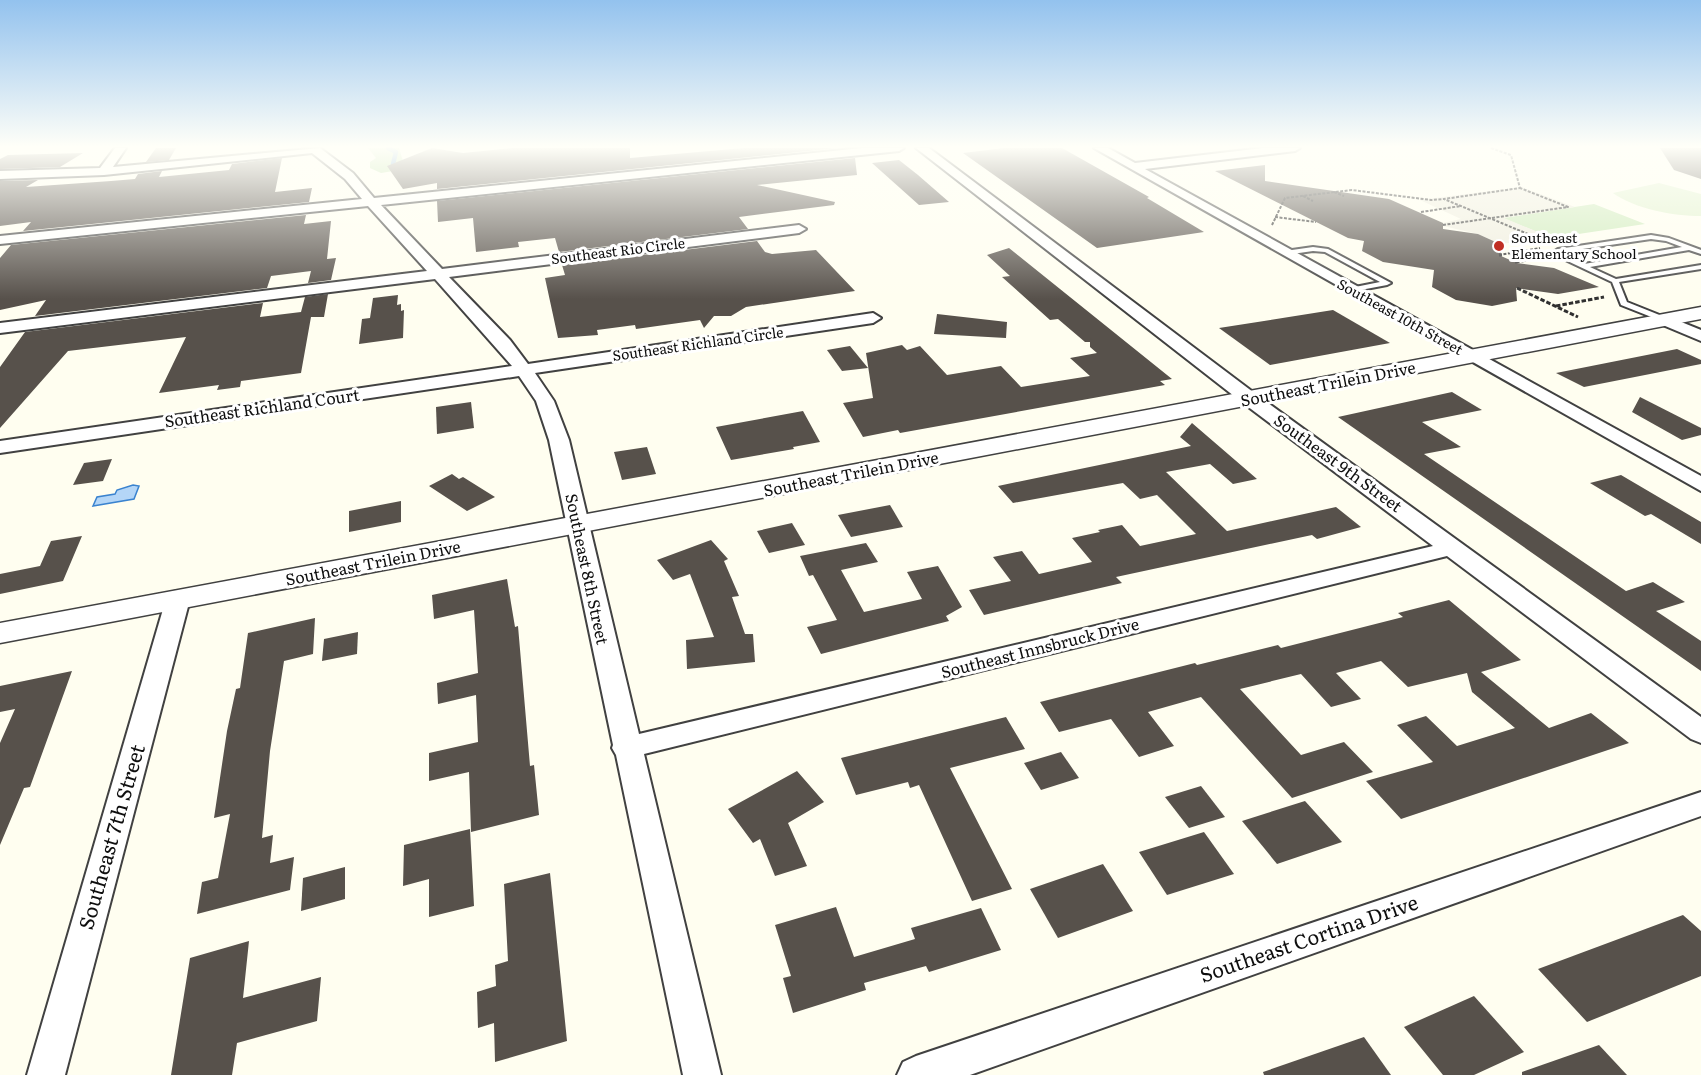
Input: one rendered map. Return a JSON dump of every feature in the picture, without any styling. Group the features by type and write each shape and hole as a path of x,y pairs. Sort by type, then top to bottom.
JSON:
{"street":[{"name":"Southeast 8th Street","path":"368,198 524,369 545,401 553,420 702,1075"},
{"path":"0,240 418,198"},
{"name":"Southeast 9th Street","path":"987,198 1250,399 1701,732"},
{"name":"Southeast 10th Street","path":"1188,198 1701,485"},
{"name":"Southeast Rio Circle","path":"437,273 799,229"},
{"path":"0,328 437,273"},
{"name":"Southeast Trilein Drive","path":"0,633 1701,313"},
{"name":"Southeast Richland Circle","path":"524,369 873,318"},
{"path":"1664,320 1701,336"},
{"name":"Southeast Richland Court","path":"0,447 524,369"},
{"name":"Southeast Innsbruck Drive","path":"626,748 1453,548"},
{"name":"Southeast 7th Street","path":"46,1075 178,599"},
{"name":"Southeast Cortina Drive","path":"916,1075 1701,804"}],"lane":[{"path":"1701,252 1651,237 1558,251 1560,256 1615,281 1701,267"},
{"path":"1582,266 1690,248"},
{"path":"1286,253 1313,249 1326,250 1387,283 1353,290"},
{"path":"1615,281 1624,303 1664,320"}],"path":[{"path":"1268,232 1285,198"},
{"path":"1307,198 1313,201"},
{"path":"1417,198 1431,200 1450,198"},
{"path":"1443,225 1568,207 1546,198"},
{"path":"1444,199 1551,244"},
{"path":"1421,212 1461,206"},
{"path":"1280,207 1287,208"},
{"path":"1275,217 1316,222"},
{"path":"1499,255 1540,248"},
{"path":"1509,253 1526,261"},
{"path":"1515,262 1548,257"},
{"path":"1517,288 1587,321"},
{"path":"1555,306 1604,297"}],"green space":[{"path":"1701,198 1701,216 1679,215 1655,210 1622,199"},
{"path":"1594,204 1645,224 1552,238 1503,218"}],"shaded area":[{"path":"1551,198 1575,207 1504,218 1552,238 1500,244 1478,234 1443,226 1443,223 1461,219 1420,200"}],"water":[{"path":"133,485 139,486 134,499 93,506 97,497 115,494 117,490"}],"building":[{"path":"0,198 310,198 309,202 23,231 31,222 0,226"},
{"path":"465,198 817,198 835,202 834,205 739,217 748,229 559,252 555,238 518,242 519,247 476,252 473,218 438,222 437,201"},
{"path":"911,198 945,198 949,202 919,205"},
{"path":"1027,198 1147,198 1204,232 1097,248"},
{"name":"Southeast Elementary School","path":"1269,198 1389,199 1443,223 1443,229 1478,234 1500,244 1501,256 1517,263 1554,268 1599,287 1558,294 1516,288 1517,301 1492,306 1456,300 1432,287 1434,270 1383,262 1362,251 1364,241 1348,238"},
{"path":"306,215 304,224 331,221 327,259 336,258 331,280 308,283 311,271 271,276 267,288 35,316 46,300 0,310 0,258 11,245"},
{"path":"757,241 765,252 772,254 816,250 855,291 746,307 731,316 714,316 704,328 700,320 636,329 635,325 597,330 598,335 558,338 545,278 565,275 562,265"},
{"path":"1009,248 1172,379 1160,381 1165,385 900,433 898,430 863,437 843,403 873,398 866,353 902,345 907,350 920,346 947,375 1001,366 1021,387 1090,376 1070,358 1097,353 1090,347 1090,342 1085,342 1058,319 1050,320 1002,277 1010,276 987,255"},
{"path":"328,294 324,317 311,317 301,373 241,381 240,387 217,390 219,385 159,393 186,337 68,351 0,428 0,367 25,332 263,303 260,317 301,312 305,297"},
{"path":"398,295 397,305 401,304 401,311 404,310 403,338 359,344 362,319 370,318 373,298"},
{"path":"1333,310 1390,343 1270,365 1219,328"},
{"path":"937,314 1007,322 1006,338 934,334"},
{"path":"850,346 868,368 842,371 827,350"},
{"path":"1677,349 1701,360 1701,364 1584,387 1556,373"},
{"path":"1452,392 1482,410 1422,422 1461,447 1424,454 1626,591 1653,582 1685,602 1656,611 1701,641 1701,671 1338,417"},
{"path":"1640,397 1701,428 1701,435 1682,440 1632,412"},
{"path":"471,402 474,428 437,434 436,407"},
{"path":"803,411 820,442 793,447 794,449 731,460 716,427"},
{"path":"1192,423 1257,479 1233,484 1210,464 1166,472 1227,531 1336,507 1361,527 1317,539 1312,535 1116,577 1122,583 984,615 969,590 1011,581 993,557 1022,551 1039,574 1092,562 1072,538 1100,532 1098,530 1122,525 1140,546 1196,534 1157,495 1140,499 1123,483 1013,503 998,486 1191,446 1180,437"},
{"path":"647,447 656,474 622,480 614,452"},
{"path":"112,459 103,481 73,485 84,463"},
{"path":"452,474 459,479 463,477 495,497 467,511 429,486"},
{"path":"1621,475 1701,522 1701,544 1651,514 1645,516 1590,483"},
{"path":"401,501 401,522 349,532 349,511"},
{"path":"890,505 903,527 851,537 838,515"},
{"path":"792,523 805,545 769,553 757,531"},
{"path":"82,536 63,581 0,594 0,574 40,566 51,541"},
{"path":"711,540 728,559 724,561 739,596 732,597 745,634 753,634 755,662 687,669 686,640 714,637 690,574 673,580 657,560"},
{"path":"866,543 878,562 841,570 864,612 922,599 907,572 938,566 962,607 946,616 949,621 821,654 807,627 837,620 813,575 809,576 800,556"},
{"path":"507,579 515,627 518,626 530,766 534,765 539,815 471,832 469,772 429,781 429,753 478,742 476,695 438,704 437,683 478,673 474,610 434,619 432,595"},
{"path":"1449,600 1521,660 1481,672 1549,728 1591,713 1629,743 1401,819 1366,781 1433,762 1397,725 1426,716 1457,746 1515,728 1472,692 1467,673 1408,687 1381,661 1336,673 1361,699 1331,707 1301,674 1240,689 1301,755 1344,742 1373,772 1292,798 1201,697 1148,712 1174,746 1139,757 1111,719 1059,732 1040,702 1195,663 1197,665 1278,645 1281,648 1403,617 1398,613"},
{"path":"315,618 313,654 284,661 270,751 262,838 273,835 270,863 294,857 290,890 197,914 202,882 218,878 230,814 214,818 227,731 236,689 240,688 248,633"},
{"path":"358,632 357,654 322,661 324,639"},
{"path":"72,671 30,787 24,788 0,845 0,743 15,709 0,712 0,686"},
{"path":"1006,717 1025,749 950,768 1012,889 972,901 919,785 910,788 908,782 856,795 841,758"},
{"path":"1061,752 1079,778 1041,790 1024,763"},
{"path":"797,771 824,802 788,823 807,866 775,876 760,839 753,843 728,809"},
{"path":"1201,786 1225,817 1189,828 1165,797"},
{"path":"1305,801 1342,842 1277,864 1242,821"},
{"path":"470,829 474,906 429,917 429,879 403,886 404,845"},
{"path":"1204,832 1234,874 1167,895 1139,852"},
{"path":"1103,864 1133,911 1058,938 1030,889"},
{"path":"345,867 345,899 301,911 303,878"},
{"path":"550,873 567,1041 495,1062 494,1023 478,1028 477,992 496,986 495,965 508,961 504,884"},
{"path":"836,907 854,957 915,939 911,928 981,908 1001,950 929,972 926,966 864,983 866,990 793,1013 783,978 791,976 775,925"},
{"path":"1683,915 1701,931 1701,976 1587,1022 1538,969"},
{"path":"249,941 243,998 321,977 317,1021 237,1043 232,1075 171,1075 190,958"},
{"path":"1474,996 1524,1052 1474,1075 1443,1075 1404,1027"},
{"path":"1364,1037 1391,1075 1264,1075 1263,1072"},
{"path":"1599,1045 1627,1075 1522,1075 1522,1072"}],"place":[{"name":"Southeast Elementary School","path":"1499,246"}]}
